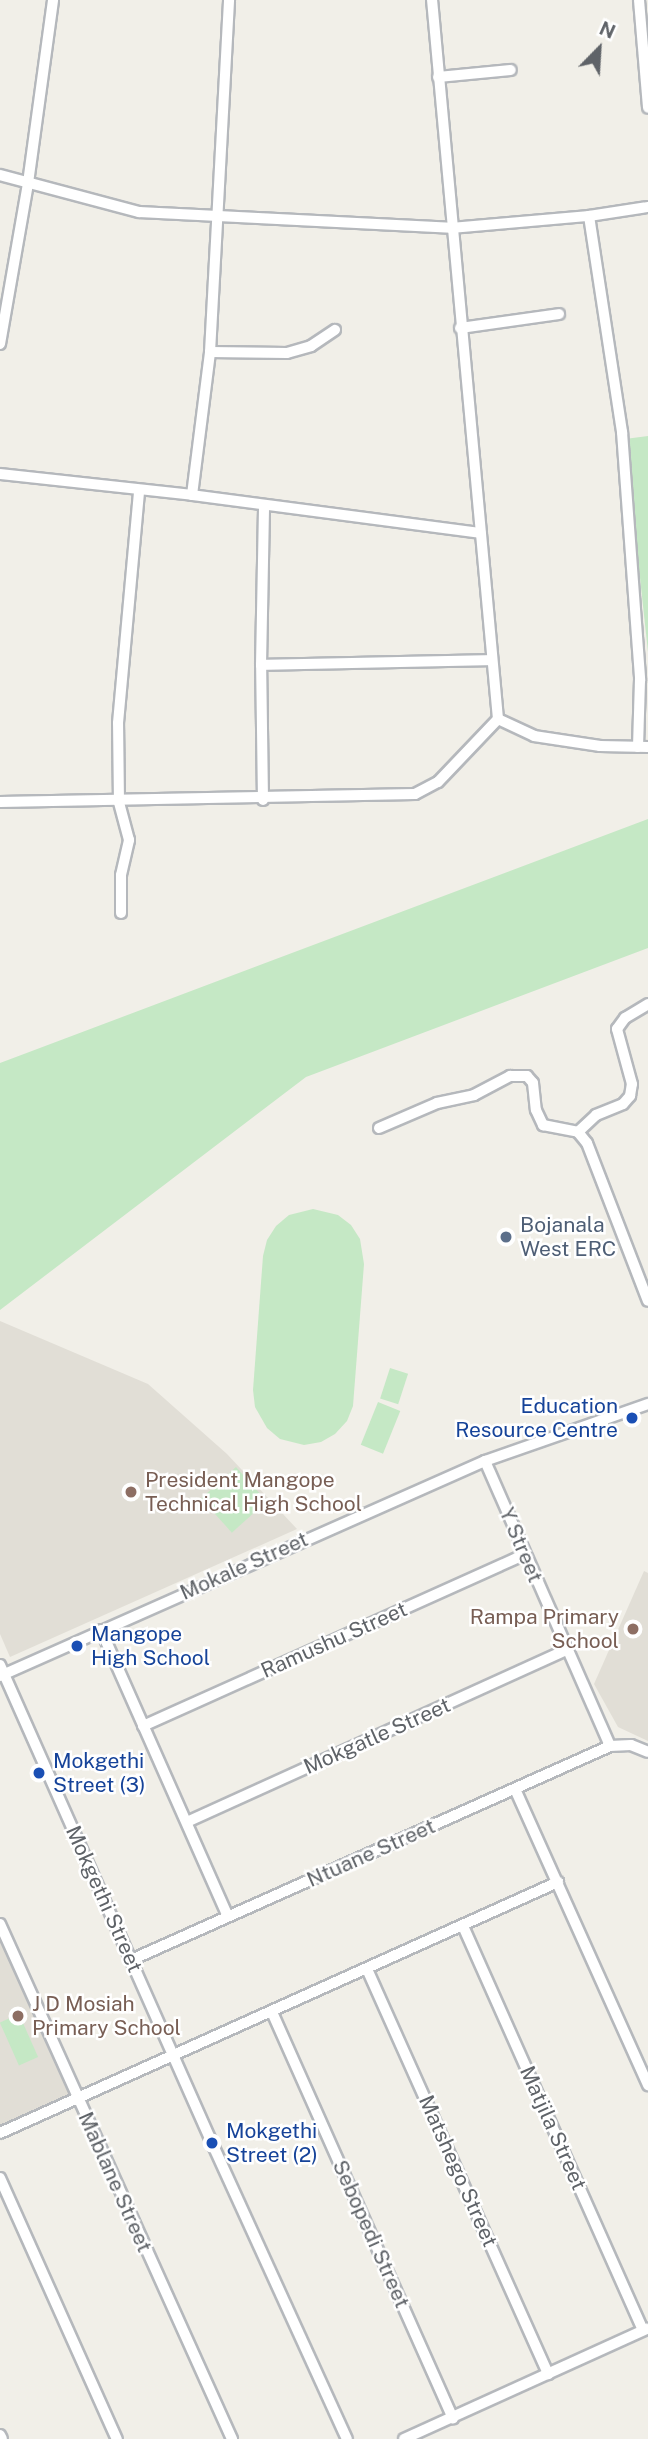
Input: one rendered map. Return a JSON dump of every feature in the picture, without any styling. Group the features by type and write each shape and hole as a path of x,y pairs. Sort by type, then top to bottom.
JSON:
{"street":[{"path":"0,344 28,183 53,0"},
{"path":"192,495 210,352 229,0"},
{"path":"432,0 498,719"},
{"path":"639,0 648,108"},
{"path":"438,76 511,70"},
{"path":"0,175 139,212 451,228 589,216 648,207"},
{"path":"498,719 534,736 600,746 643,747 622,432 589,216"},
{"path":"460,328 559,314"},
{"path":"210,352 287,353 311,346 335,330"},
{"path":"0,474 192,495 481,533"},
{"path":"121,913 121,875 129,840 119,802 118,723 139,490"},
{"path":"263,800 261,664 264,505"},
{"path":"261,664 491,660"},
{"path":"0,802 263,800 415,794 438,782 498,719"},
{"path":"578,1132 596,1115 623,1104 631,1096 632,1084 617,1029 625,1018 648,1004"},
{"path":"379,1128 437,1103 474,1095 519,1073 527,1076 533,1083 536,1110 543,1125 578,1132 587,1143 648,1301"},
{"name":"Mokale Street","path":"1,1672 485,1461 648,1404"},
{"name":"Y Street","path":"485,1461 610,1746"},
{"name":"Ramushu Street","path":"143,1726 524,1555"},
{"path":"101,1630 228,1916"},
{"name":"Mokgatle Street","path":"187,1822 567,1650"},
{"name":"Mokgethi Street","path":"1,1672 347,2439"},
{"path":"610,1746 631,1745 648,1752"},
{"name":"Ntuane Street","path":"131,1960 610,1746"},
{"path":"515,1789 647,2082"},
{"path":"0,2133 558,1882"},
{"name":"Mablane Street","path":"0,1924 232,2439"},
{"name":"Matjila Street","path":"463,1926 646,2329"},
{"name":"Matshego Street","path":"367,1969 548,2374"},
{"name":"Sebopedi Street","path":"272,2012 453,2418"},
{"path":"0,2178 117,2439"},
{"path":"404,2439 646,2329"}],"shaded area":[{"name":"President Mangope Technical High School","path":"0,1321 148,1384 227,1454 297,1529 10,1657 0,1634"},
{"name":"Rampa Primary School","path":"644,1571 648,1573 648,1741 618,1727 594,1684"},
{"name":"J D Mosiah Primary School","path":"0,1935 72,2097 0,2129"}],"green space":[{"path":"648,436 648,652 625,439"},
{"path":"648,819 648,948 306,1077 0,1310 0,1063"},
{"path":"313,1209 338,1215 351,1225 360,1239 364,1264 353,1406 347,1421 335,1434 321,1442 304,1445 280,1439 267,1428 255,1407 253,1390 263,1256 267,1240 276,1226 289,1215"},
{"path":"390,1368 408,1374 398,1404 380,1398"},
{"path":"378,1402 400,1411 383,1454 361,1445"},
{"path":"236,1467 267,1501 232,1533 201,1498"},
{"path":"19,2014 38,2057 19,2065 0,2022"}],"place":[{"name":"Bojanala West ERC","path":"506,1237"},
{"name":"Education Resource Centre","path":"632,1418"},
{"name":"President Mangope Technical High School","path":"131,1492"},
{"name":"Rampa Primary School","path":"633,1629"},
{"name":"Mangope High School","path":"77,1646"},
{"name":"Mokgethi Street (3)","path":"39,1773"},
{"name":"J D Mosiah Primary School","path":"18,2016"},
{"name":"Mokgethi Street (2)","path":"212,2143"}]}
